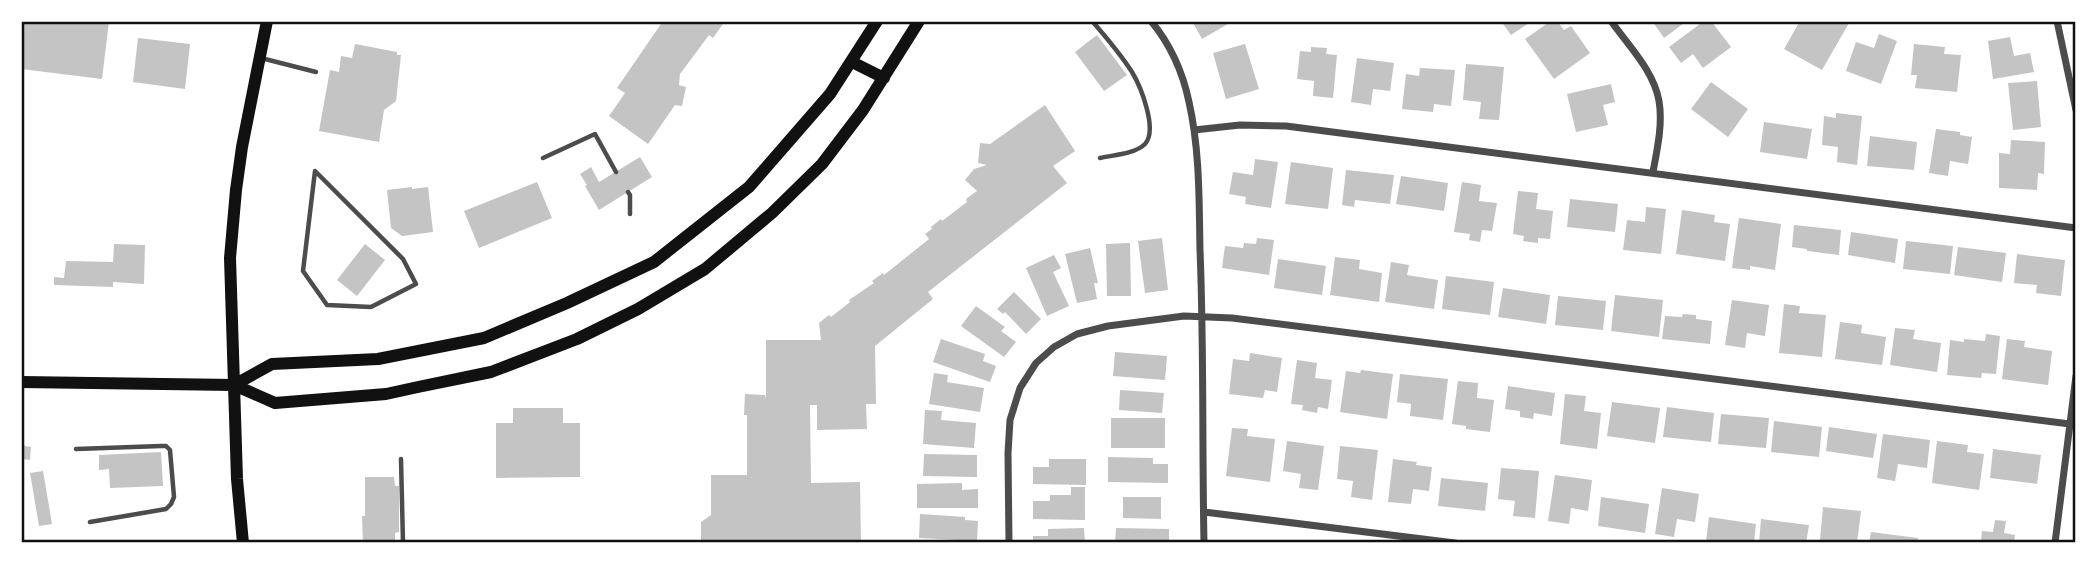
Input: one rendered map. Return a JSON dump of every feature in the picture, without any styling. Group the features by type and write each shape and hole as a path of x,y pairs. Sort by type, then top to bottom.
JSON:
{"main road":[{"path":"243,543 237,479 231,247 242,147 267,21"},
{"path":"234,385 272,364 379,359 484,338 654,262 749,187 830,94 877,21"},
{"path":"21,382 234,385 275,403 386,394 491,372 577,339 638,309 705,269 772,213 822,164 863,110 919,21"},
{"path":"852,62 884,78"}],"street":[{"path":"1151,21 1176,62 1189,101 1198,159 1203,316 1204,543"},
{"path":"1611,21 1650,75 1659,101 1660,130 1653,172"},
{"path":"2056,21 2076,110"},
{"path":"1194,130 1240,125 1286,126 2076,228"},
{"path":"1009,543 1010,420 1020,388 1036,363 1054,346 1077,334 1108,326 1184,316 1259,321 2070,424"},
{"path":"2055,543 2076,376"},
{"path":"1204,512 1403,540 1455,543"}],"lane":[{"path":"1092,21 1133,73 1147,108 1151,130 1144,145 1136,150 1100,158"},
{"path":"260,58 316,72"},
{"path":"544,158 595,134 616,172"},
{"path":"315,172 403,259 416,284 371,307 327,305 303,271 315,172"},
{"path":"628,192 630,214"},
{"path":"76,449 166,446 170,450 174,497 166,509 90,522"},
{"path":"401,459 403,543"}],"building":[{"path":"21,21 109,21 102,79 21,69"},
{"path":"663,21 725,21 713,38 709,35 680,74 679,85 686,87 682,106 675,105 648,144 609,116 625,93 617,88"},
{"path":"1192,21 1233,21 1202,39"},
{"path":"1501,21 1532,21 1511,35"},
{"path":"1551,21 1557,21 1564,30 1571,26 1590,53 1554,79 1525,39"},
{"path":"1652,21 1687,21 1664,38"},
{"path":"1704,21 1711,21 1731,47 1703,68 1693,54 1681,63 1669,47"},
{"path":"1800,21 1849,23 1822,70 1784,49"},
{"path":"1879,34 1897,41 1881,84 1846,71 1856,42 1874,48"},
{"path":"1097,35 1127,75 1104,91 1075,52"},
{"path":"2010,37 2014,56 2030,53 2034,72 1993,79 1988,41"},
{"path":"138,38 190,44 185,89 133,82"},
{"path":"355,44 401,55 396,101 384,110 379,142 319,131 330,70 339,72 341,56 352,58"},
{"path":"1245,44 1259,89 1226,99 1213,53"},
{"path":"1914,44 1945,47 1944,54 1961,55 1957,92 1915,88 1917,75 1911,75"},
{"path":"1311,47 1327,48 1326,54 1337,55 1333,98 1313,96 1314,81 1297,79 1300,51 1311,52"},
{"path":"1357,58 1394,63 1390,91 1373,89 1371,105 1351,102"},
{"path":"1466,64 1504,67 1499,120 1479,119 1481,102 1463,100"},
{"path":"1420,68 1455,70 1451,106 1434,104 1433,112 1402,109 1406,74 1419,76"},
{"path":"2037,81 2041,127 2013,130 2008,83"},
{"path":"1711,82 1748,109 1728,137 1691,109"},
{"path":"1611,84 1615,102 1603,105 1608,125 1576,132 1567,94"},
{"path":"1045,105 1075,151 1053,166 1067,183 928,292 933,299 875,346 876,404 866,404 867,429 817,430 817,405 810,405 811,483 860,482 861,543 701,543 701,522 711,515 711,475 747,475 745,394 765,395 766,399 766,340 821,340 819,323 829,315 831,317 850,302 849,300 874,283 872,281 883,273 884,275 929,239 925,234 931,227 967,202 966,199 977,191 965,180 974,169 987,165 978,163 980,143 990,144"},
{"path":"1836,113 1862,116 1857,165 1837,162 1838,147 1822,145 1824,116 1836,118"},
{"path":"1764,122 1812,129 1807,159 1760,152"},
{"path":"1936,129 1960,132 1960,135 1972,137 1968,164 1950,161 1948,176 1929,173"},
{"path":"1870,136 1917,142 1914,170 1867,166"},
{"path":"2011,140 2045,142 2044,174 2038,173 2037,190 1999,188 1999,153 2010,154"},
{"path":"640,157 652,177 599,210 580,174 591,167 599,182"},
{"path":"1255,159 1278,162 1271,208 1245,204 1246,197 1229,194 1233,172 1253,175"},
{"path":"1291,162 1333,168 1328,209 1285,204"},
{"path":"1346,170 1394,175 1390,204 1355,200 1354,207 1342,205"},
{"path":"1401,176 1448,183 1444,211 1396,204"},
{"path":"537,182 552,218 479,248 464,211"},
{"path":"1462,182 1481,185 1479,201 1497,203 1492,231 1482,230 1480,242 1469,240 1470,234 1454,232"},
{"path":"428,187 433,232 402,236 391,228 387,190"},
{"path":"1518,191 1538,193 1536,209 1553,211 1550,239 1538,238 1538,243 1523,241 1524,236 1513,234"},
{"path":"1570,199 1618,204 1615,232 1567,227"},
{"path":"1646,207 1666,209 1661,254 1623,250 1627,220 1645,222"},
{"path":"1682,210 1715,215 1714,222 1730,224 1725,261 1676,254"},
{"path":"1739,218 1781,224 1775,270 1750,266 1750,270 1732,268"},
{"path":"1794,225 1841,230 1839,255 1792,247"},
{"path":"1851,232 1898,239 1895,263 1848,255"},
{"path":"1162,238 1168,290 1145,293 1138,241"},
{"path":"1257,238 1274,240 1269,275 1222,268 1225,246 1243,248 1244,243 1256,244"},
{"path":"1906,241 1953,246 1950,274 1903,269"},
{"path":"1130,243 1131,296 1107,296 1106,244"},
{"path":"114,244 145,245 144,284 113,282 113,287 54,285 54,277 64,278 66,261 113,262"},
{"path":"365,244 385,260 357,296 337,280"},
{"path":"1958,247 2006,253 2002,282 1954,275"},
{"path":"1090,248 1098,283 1094,283 1097,299 1077,303 1065,254"},
{"path":"2017,254 2065,260 2061,296 2036,293 2037,285 2014,283"},
{"path":"1054,255 1061,268 1053,272 1069,306 1047,316 1026,268"},
{"path":"1335,257 1360,260 1359,269 1382,273 1379,302 1330,295"},
{"path":"1278,259 1326,266 1322,295 1274,288"},
{"path":"1391,262 1409,265 1407,275 1438,280 1434,309 1385,302"},
{"path":"1446,276 1494,282 1490,315 1442,309"},
{"path":"1503,288 1550,295 1546,324 1498,317"},
{"path":"1014,292 1041,319 1026,334 1005,312 1003,314 997,309"},
{"path":"1615,295 1663,300 1659,337 1611,331"},
{"path":"1558,296 1606,301 1603,330 1555,325"},
{"path":"1732,300 1769,305 1765,336 1747,333 1745,348 1725,345"},
{"path":"1784,304 1800,306 1799,313 1826,315 1822,357 1779,353"},
{"path":"976,306 1005,327 1001,331 1016,342 1004,357 961,326"},
{"path":"1683,314 1712,321 1710,344 1662,339 1665,316 1682,317"},
{"path":"1840,322 1862,325 1861,333 1886,337 1882,365 1835,359"},
{"path":"1895,328 1915,330 1913,339 1941,343 1937,372 1890,365"},
{"path":"1986,334 2000,336 1996,374 1982,373 1981,378 1947,375 1950,340 1985,341"},
{"path":"941,339 985,354 983,361 996,366 990,382 933,362"},
{"path":"2007,339 2025,341 2024,347 2052,351 2048,385 2002,379"},
{"path":"1115,352 1167,356 1165,380 1113,376"},
{"path":"1250,353 1282,358 1277,392 1265,390 1263,398 1229,394 1233,359 1249,361"},
{"path":"1297,360 1317,363 1315,378 1332,380 1328,409 1318,407 1317,413 1302,410 1303,405 1291,404"},
{"path":"1361,370 1393,374 1387,419 1340,412 1346,371 1360,373"},
{"path":"934,373 948,375 947,382 984,388 980,412 929,404"},
{"path":"1400,374 1448,379 1443,420 1410,416 1411,404 1397,402"},
{"path":"1458,381 1478,383 1477,398 1494,400 1490,432 1452,424"},
{"path":"1508,386 1555,393 1552,416 1534,413 1533,419 1520,417 1520,411 1505,409"},
{"path":"1120,390 1164,393 1162,413 1119,410"},
{"path":"1565,394 1586,396 1584,411 1601,413 1597,449 1560,444"},
{"path":"1612,402 1660,408 1655,443 1607,436"},
{"path":"1667,407 1714,413 1711,442 1663,437"},
{"path":"513,408 563,408 563,423 580,423 580,477 496,478 496,423 513,423"},
{"path":"925,410 942,411 941,420 976,423 974,448 923,444"},
{"path":"1721,414 1769,418 1766,448 1718,444"},
{"path":"1111,418 1165,418 1165,448 1111,448"},
{"path":"1774,421 1822,427 1819,457 1771,452"},
{"path":"1829,427 1877,434 1873,458 1826,451"},
{"path":"1232,428 1248,429 1247,436 1275,439 1270,482 1226,476"},
{"path":"1883,434 1930,440 1927,468 1898,464 1895,481 1877,478"},
{"path":"1287,441 1324,446 1318,490 1299,488 1301,474 1283,471"},
{"path":"1937,441 1968,445 1967,452 1984,454 1979,490 1932,483"},
{"path":"21,445 31,447 30,460 21,459"},
{"path":"1340,446 1378,450 1372,500 1351,497 1353,481 1337,479"},
{"path":"1993,449 2041,455 2037,484 1990,478"},
{"path":"161,452 163,486 110,488 109,469 99,470 99,455"},
{"path":"924,454 977,455 977,477 923,476"},
{"path":"1108,457 1153,458 1153,464 1168,464 1168,483 1108,482"},
{"path":"1049,459 1086,459 1086,485 1033,484 1033,467 1049,467"},
{"path":"1393,459 1432,467 1429,491 1413,489 1411,504 1388,502"},
{"path":"1501,468 1539,471 1535,518 1513,516 1515,501 1498,499"},
{"path":"43,471 52,524 39,526 30,473"},
{"path":"1555,475 1592,480 1588,511 1571,508 1569,524 1548,521"},
{"path":"365,477 394,477 395,486 399,486 399,532 395,533 395,543 363,543"},
{"path":"1441,478 1488,483 1485,511 1438,506"},
{"path":"962,483 962,490 978,489 978,508 917,508 917,484"},
{"path":"1071,487 1085,487 1085,520 1033,519 1033,501 1050,501 1050,495 1071,495"},
{"path":"1662,488 1699,494 1695,522 1677,519 1674,537 1655,534"},
{"path":"1123,497 1161,497 1161,519 1123,518"},
{"path":"1601,497 1649,504 1645,533 1598,526"},
{"path":"1823,507 1861,511 1857,543 1820,540"},
{"path":"920,514 965,517 965,520 978,521 977,541 919,538"},
{"path":"1709,517 1756,524 1754,543 1706,541"},
{"path":"1761,519 1809,525 1806,543 1759,543"},
{"path":"1995,520 2006,521 2004,533 2015,535 2014,543 1981,543 1982,531 1993,532"},
{"path":"1084,528 1085,543 1033,543 1033,536 1048,536 1048,529"},
{"path":"1116,528 1169,529 1169,543 1115,543"},
{"path":"1871,532 1918,538 1918,543 1869,543"}]}
